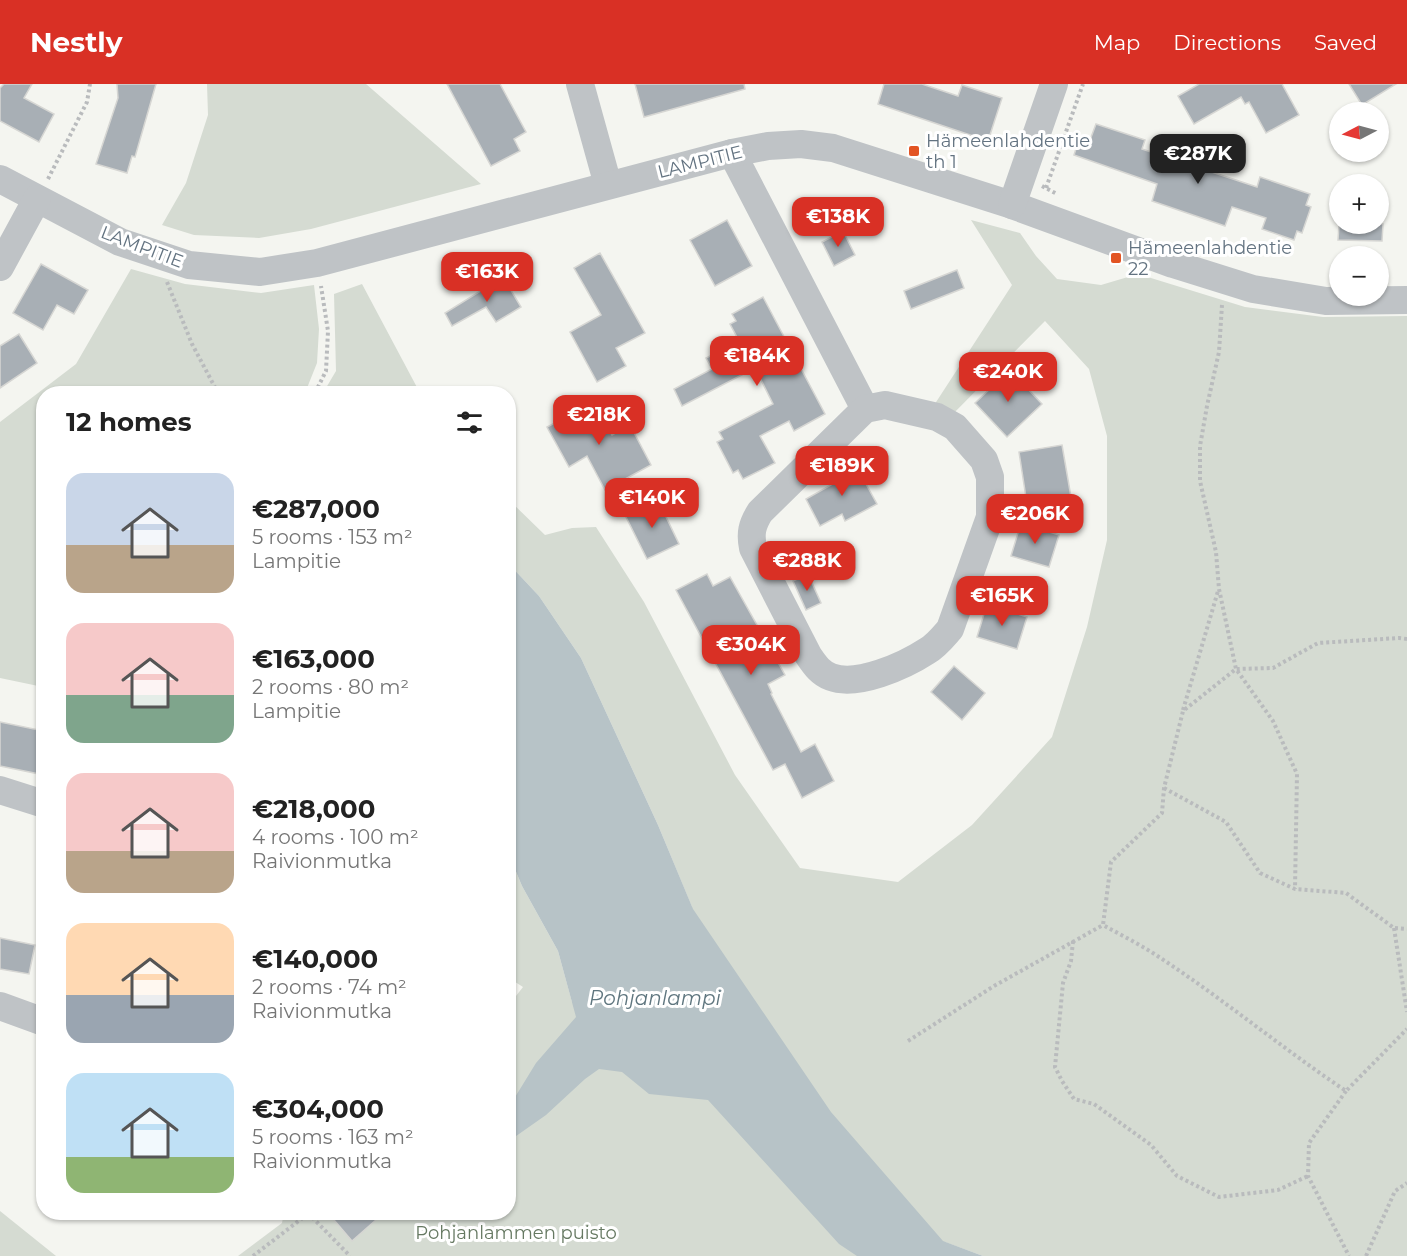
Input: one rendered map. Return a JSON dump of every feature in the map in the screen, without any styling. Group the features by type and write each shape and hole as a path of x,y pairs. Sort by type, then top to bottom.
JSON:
{"street":[{"path":"580,84 608,185"},
{"path":"1012,206 1054,84"},
{"name":"LAMPITIE","path":"0,179 42,190 120,242 189,265 260,272 317,263 732,153 768,146 801,144 833,148 1012,206 1253,289 1326,301 1407,300"},
{"path":"732,153 865,409"},
{"path":"0,267 42,190"},
{"path":"885,405 937,417 955,427 984,460 990,477 990,517 950,629 939,642 926,652 876,675 858,680 842,680 829,677 818,670 808,655 753,548 750,535 753,522 760,512 865,409 885,405"},
{"path":"0,790 36,801"},
{"path":"0,1006 36,1020"}],"path":[{"path":"42,190 87,102 90,84"},
{"path":"1046,188 1083,84"},
{"path":"159,255 171,294 192,344 214,386"},
{"path":"317,263 328,331 326,370 318,386"},
{"path":"1224,280 1219,352 1200,446 1200,481 1216,552 1219,589 1236,669 1273,721 1297,774 1295,889"},
{"path":"1103,925 1111,862 1162,813 1164,788 1183,711 1219,589"},
{"path":"1183,711 1236,669 1273,668 1318,643 1407,639"},
{"path":"1164,788 1226,822 1260,873 1295,889 1346,892 1394,928 1407,929"},
{"path":"908,1041 994,986 1103,925"},
{"path":"1103,925 1157,956 1346,1091"},
{"path":"1394,928 1407,1012"},
{"path":"1074,941 1071,960 1063,984 1056,1067 1074,1099 1094,1104 1151,1145 1177,1176 1219,1197 1278,1190 1308,1176"},
{"path":"1349,1256 1308,1176 1309,1143 1346,1091 1407,1029"},
{"path":"1366,1256 1395,1191 1407,1183"},
{"path":"253,1256 299,1220"},
{"path":"315,1220 350,1256"},
{"path":"343,1248 343,1256"}],"green space":[{"path":"207,84 366,84 481,184 311,229 259,238 194,235 162,225 186,183 208,115"},
{"name":"Pohjanlammen puisto","path":"971,220 1020,233 1036,256 1057,279 1101,285 1138,274 1245,307 1323,317 1407,316 1407,1256 983,1256 945,1242 890,1256 238,1256 282,1223 283,1220 516,1220 516,996 523,987 516,982 516,872 558,951 572,1002 692,907 658,825 581,658 539,596 516,571 516,507 545,535 572,528 596,527 644,602 735,775 800,868 898,882 972,825 1052,737 1087,627 1107,540 1107,436 1089,369 1045,321 947,420 929,413 1012,285"},
{"path":"131,269 185,284 261,293 314,285 319,329 317,363 308,386 47,386 76,364"},
{"path":"362,284 416,386 327,386 336,371 334,294"},
{"path":"36,395 36,686 0,678 0,422"},
{"path":"0,1211 56,1256 0,1256"}],"water":[{"name":"Pohjanlampi","path":"516,571 539,596 581,658 658,825 693,909 831,1112 943,1241 983,1256 857,1256 839,1244 708,1100 649,1094 622,1072 599,1069 546,1115 516,1136 516,1096 536,1063 576,1017 558,951 516,872"}],"building":[{"path":"4,84 32,84 24,98 54,114 39,142 0,121 0,88"},
{"path":"117,84 156,84 135,157 132,156 127,173 96,164 118,98"},
{"path":"447,84 500,84 526,132 514,139 520,151 491,166"},
{"path":"635,84 744,84 745,89 644,117"},
{"path":"884,84 922,84 958,96 962,85 1002,98 988,141 878,104"},
{"path":"1199,84 1282,84 1299,115 1266,133 1249,102 1245,104 1241,97 1194,124 1178,96"},
{"path":"1349,84 1396,84 1367,102 1360,102"},
{"path":"1096,124 1145,140 1142,149 1257,187 1260,177 1310,194 1306,205 1311,207 1302,233 1297,231 1294,240 1262,229 1266,218 1232,207 1225,226 1152,201 1157,184 1074,155 1080,136 1090,140"},
{"path":"727,220 752,266 715,286 690,240"},
{"path":"843,231 855,255 834,266 822,242"},
{"path":"1338,234 1382,234 1382,241 1338,240"},
{"path":"600,253 645,333 616,348 626,366 597,382 570,332 601,315 574,268"},
{"path":"41,264 88,290 74,314 57,305 43,330 13,313"},
{"path":"957,270 964,288 911,309 904,291"},
{"path":"503,277 521,307 496,322 486,307 452,326 445,313"},
{"path":"763,297 825,414 794,431 789,421 760,436 775,463 743,479 738,470 733,473 717,442 723,439 719,432 773,404 755,368 682,406 674,389 712,369 706,358 739,341 730,324 736,321 732,314"},
{"path":"19,334 37,363 0,388 0,346"},
{"path":"1010,370 1042,404 1007,437 975,403"},
{"path":"594,402 612,435 630,425 651,465 605,490 587,456 569,467 547,427"},
{"path":"1062,445 1071,497 1027,504 1019,452"},
{"path":"855,464 877,504 845,521 842,514 820,526 806,499 831,485 828,479"},
{"path":"658,500 679,544 647,559 625,515"},
{"path":"1021,523 1059,535 1049,567 1011,556"},
{"path":"707,574 713,586 730,577 785,675 768,684 771,694 801,752 815,744 834,781 802,798 785,764 773,770 676,590"},
{"path":"808,574 821,603 806,610 793,581"},
{"path":"987,604 1027,617 1017,649 977,637"},
{"path":"954,666 985,693 962,720 931,692"},
{"path":"0,722 36,729 36,773 0,766"},
{"path":"0,938 35,945 29,974 0,969"},
{"path":"334,1220 376,1220 352,1241"}],"place":[{"name":"Hämeenlahdentie th 1","path":"914,151"},
{"name":"Hämeenlahdentie 22","path":"1116,258"}]}
